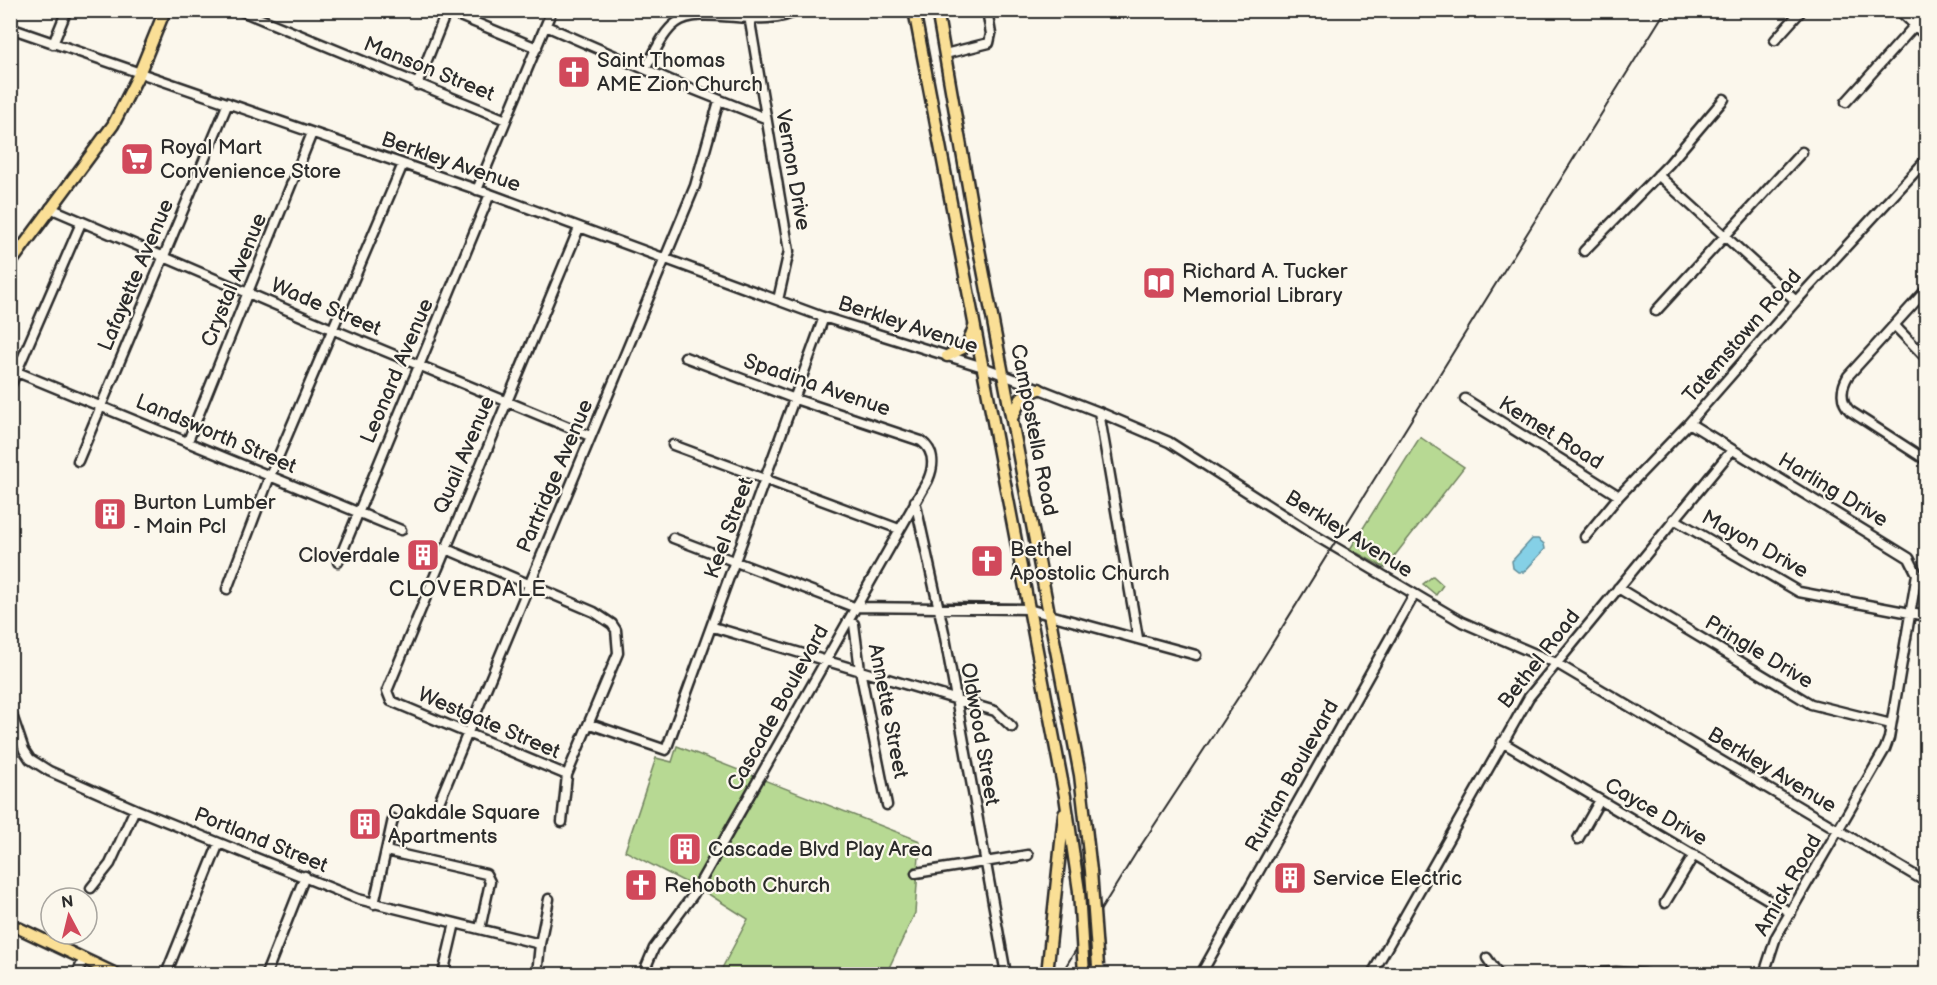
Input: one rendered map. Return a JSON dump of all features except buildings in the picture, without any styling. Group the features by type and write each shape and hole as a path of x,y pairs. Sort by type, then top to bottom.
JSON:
{"main road":[{"path":"10,264 112,125 139,74 165,10"},
{"name":"Campostella Road","path":"914,10 1065,796"},
{"name":"Campostella Road","path":"937,10 1080,775 1099,972"},
{"path":"947,356 967,346 975,324"},
{"path":"1012,418 1022,397 1039,388"},
{"path":"1065,796 1079,891 1084,975"},
{"path":"1047,975 1061,859 1065,796"},
{"path":"10,924 116,975"}],"street":[{"path":"53,44 67,10"},
{"name":"Manson Street","path":"239,10 506,120"},
{"path":"477,190 552,10"},
{"path":"645,69 671,27 680,20 689,17 749,14 780,18 798,10"},
{"path":"945,54 989,43 991,34 987,10"},
{"path":"1775,40 1802,10"},
{"path":"1899,10 1926,36"},
{"path":"417,85 446,11 537,48"},
{"path":"1846,102 1926,13"},
{"name":"Vernon Drive","path":"749,14 789,252 778,300"},
{"path":"546,26 719,101 765,118"},
{"name":"Berkley Avenue","path":"10,28 477,190 824,317 1004,375 1169,442 1414,595 1484,633 1519,645 1556,663 1926,882"},
{"path":"1584,251 1658,175 1724,99"},
{"name":"Partridge Avenue","path":"437,807 699,177 719,101"},
{"name":"Lafayette Avenue","path":"78,461 228,103"},
{"name":"Crystal Avenue","path":"188,441 312,133"},
{"path":"1656,311 1802,152"},
{"name":"Tatemstown Road","path":"1585,537 1619,496 1689,423 1796,301 1926,160"},
{"path":"227,589 270,476 403,164"},
{"path":"1658,175 1796,301"},
{"name":"Leonard Avenue","path":"338,562 490,195"},
{"name":"Wade Street","path":"50,208 334,330 590,436"},
{"path":"10,387 81,223"},
{"name":"Quail Avenue","path":"388,697 388,686 444,548 579,228"},
{"path":"1926,290 1843,384 1845,406 1861,420 1926,460"},
{"name":"Keel Street","path":"590,723 666,750 824,317"},
{"path":"1894,325 1926,358"},
{"name":"Spadina Avenue","path":"685,357 795,399 911,437 926,444 931,454"},
{"name":"Landsworth Street","path":"17,372 402,530"},
{"name":"Kemet Road","path":"1466,399 1619,496"},
{"path":"1099,412 1138,638"},
{"name":"Harling Drive","path":"1689,423 1909,558 1917,574 1911,613"},
{"path":"673,445 899,529"},
{"name":"Bethel Road","path":"1372,975 1528,697 1732,450"},
{"name":"Cascade Boulevard","path":"643,975 654,948 693,895 931,473 931,454"},
{"name":"Oldwood Street","path":"915,501 938,609 1006,975"},
{"name":"Mayon Drive","path":"1674,519 1799,592 1926,616"},
{"path":"673,538 854,607 1028,609 1196,655"},
{"path":"444,548 529,583"},
{"name":"Westgate Street","path":"388,697 467,734 567,775 618,653 616,630 604,618 529,583"},
{"name":"Pringle Drive","path":"1618,588 1811,704 1891,724"},
{"name":"Ruritan Boulevard","path":"1201,975 1414,595"},
{"name":"Amick Road","path":"1764,975 1776,937 1840,831 1880,760 1889,738 1911,613"},
{"name":"Annette Street","path":"854,624 860,670 887,805"},
{"path":"712,627 955,698 1000,713 1012,727"},
{"name":"Portland Street","path":"10,709 24,750 39,765 135,809 374,904 540,944"},
{"name":"Cayce Drive","path":"1503,742 1791,913"},
{"path":"562,822 567,775"},
{"path":"1578,839 1600,800"},
{"path":"93,886 110,864 135,809"},
{"path":"374,904 393,819"},
{"path":"166,975 219,843"},
{"path":"386,851 486,874 490,882 480,928"},
{"path":"916,873 1028,855"},
{"path":"1665,903 1694,855"},
{"path":"10,863 10,887"},
{"path":"266,975 305,876"},
{"path":"537,975 540,944 549,899"},
{"path":"443,975 455,923"},
{"path":"1487,958 1498,975"},
{"path":"77,975 83,960"},
{"path":"1581,975 1616,972 1645,975"}],"green space":[{"path":"1420,437 1464,467 1385,568 1350,549"},
{"path":"1433,576 1443,585 1436,595 1423,584"},
{"path":"677,746 920,841 915,913 886,974 725,974 720,972 748,919 710,895 625,851 656,758 672,762"}],"water":[{"path":"1532,539 1538,539 1544,544 1545,549 1524,572 1518,572 1513,568 1512,561"}],"railway":[{"path":"1061,974 1136,853 1247,684 1666,10"}],"place":[{"name":"Saint Thomas AME Zion Church","path":"574,72"},
{"name":"Royal Mart Convenience Store","path":"137,159"},
{"name":"Richard A. Tucker Memorial Library","path":"1159,283"},
{"name":"Burton Lumber - Main Pcl","path":"110,514"},
{"name":"Cloverdale","path":"423,555"},
{"name":"Bethel Apostolic Church","path":"987,561"},
{"name":"Oakdale Square Apartments","path":"365,824"},
{"name":"Cascade Blvd Play Area","path":"685,849"},
{"name":"Service Electric","path":"1290,878"},
{"name":"Rehoboth Church","path":"641,885"}],"district":[{"name":"CLOVERDALE","path":"468,589"}]}
